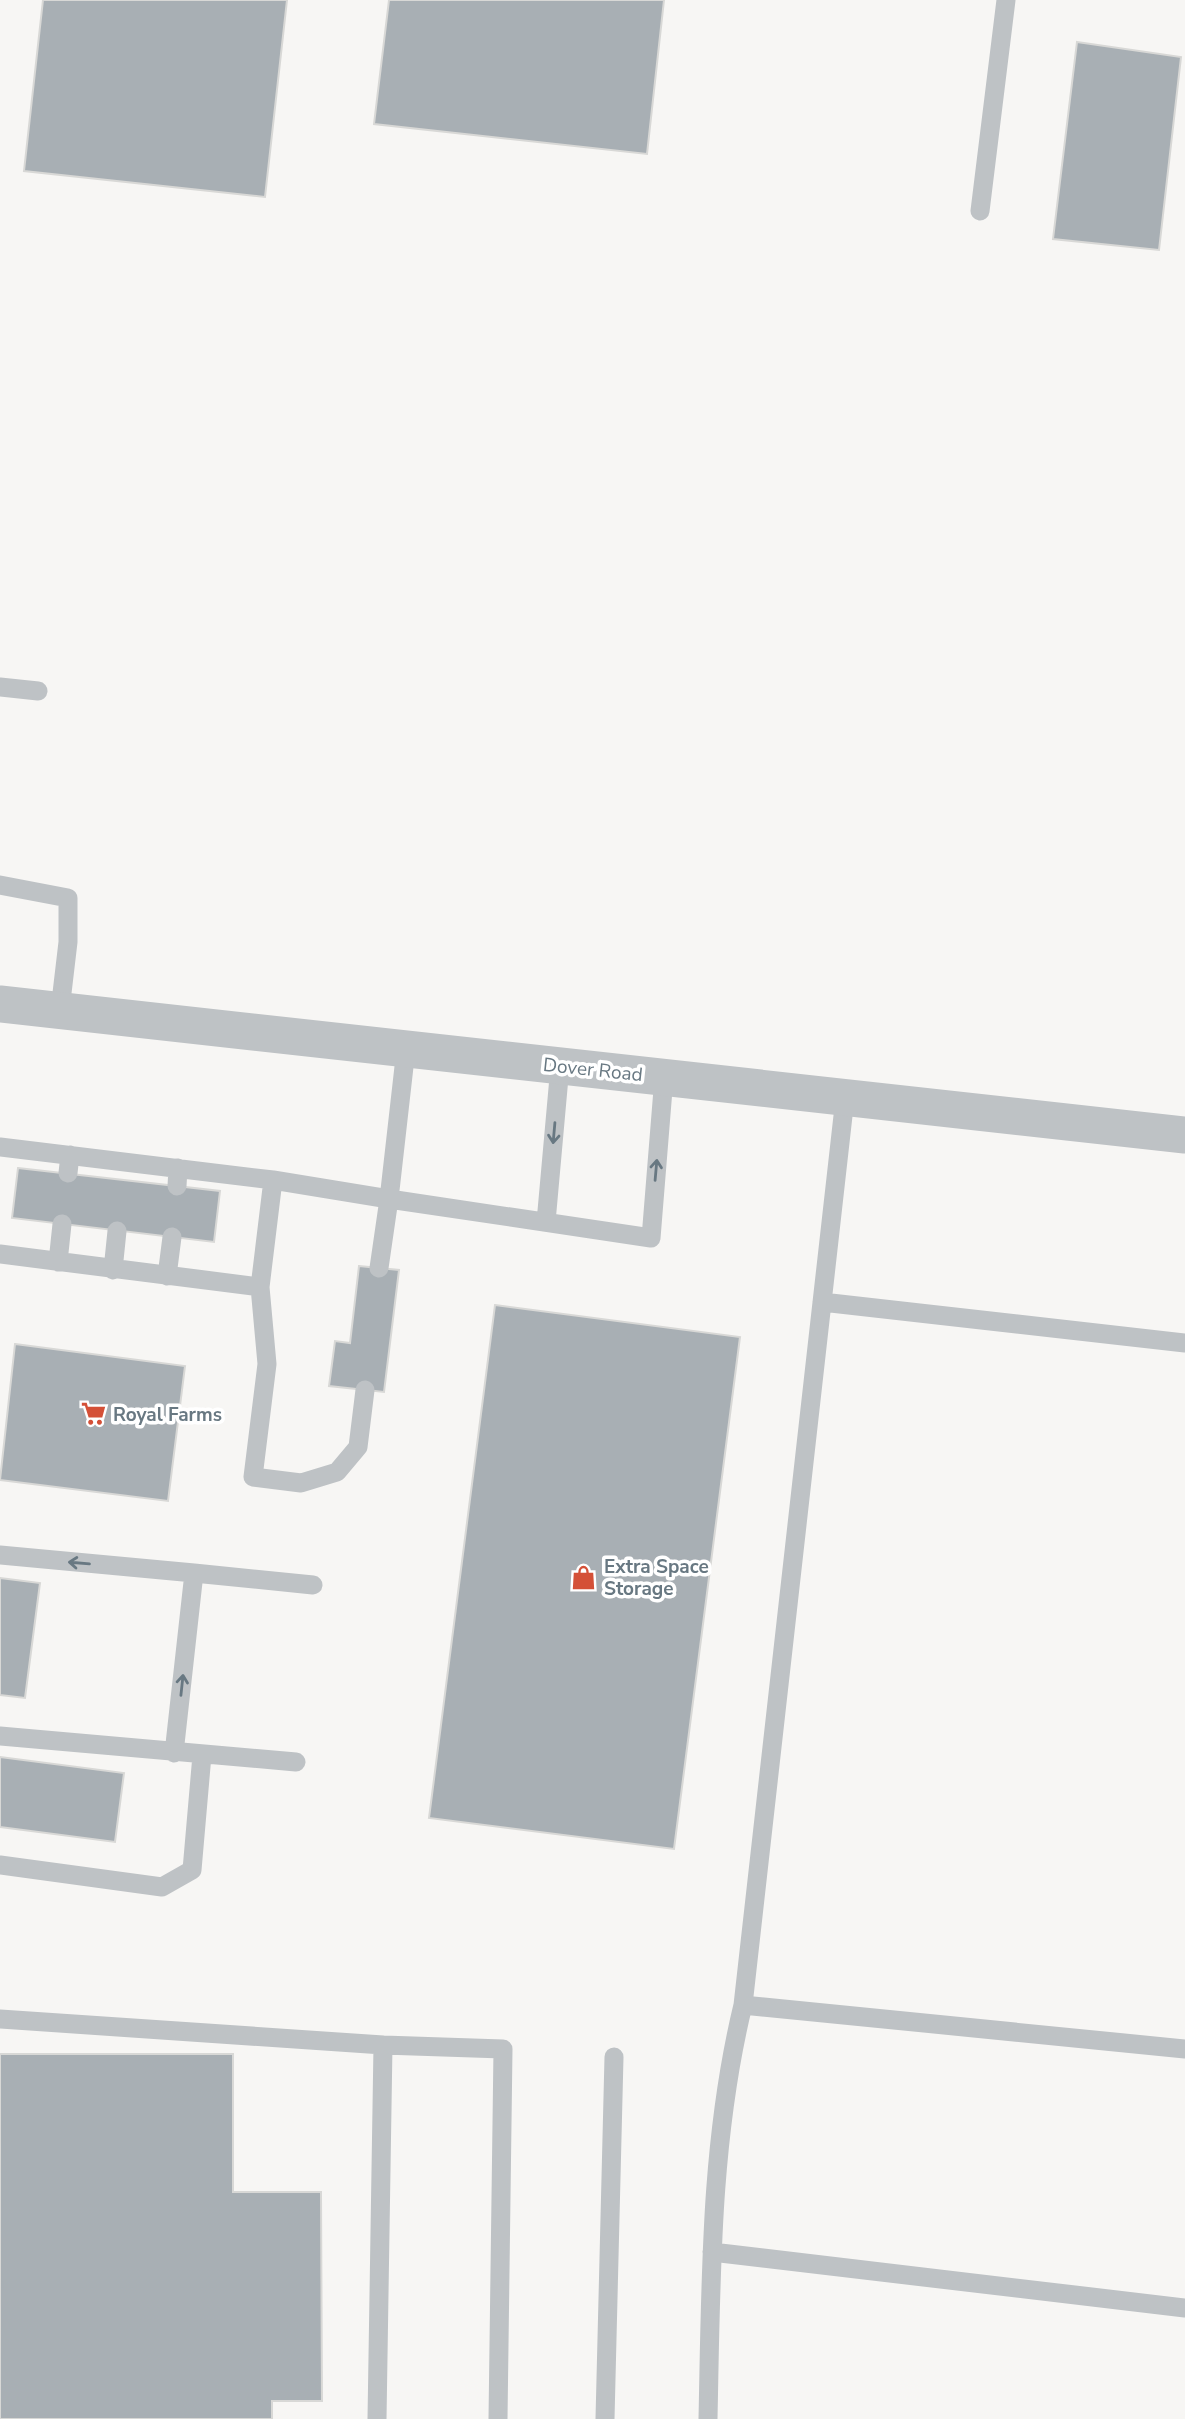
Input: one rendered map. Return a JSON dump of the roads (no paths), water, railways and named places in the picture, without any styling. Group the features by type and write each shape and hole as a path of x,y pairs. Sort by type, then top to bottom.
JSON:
{"street":[{"name":"Dover Road","path":"0,1004 1185,1135"}],"lane":[{"path":"980,211 1006,0"},
{"path":"0,687 38,691"},
{"path":"0,885 68,898 68,942 60,1010"},
{"path":"379,1268 406,1049"},
{"path":"546,1222 560,1066"},
{"path":"0,1147 69,1164 177,1177 273,1180 651,1238 664,1077"},
{"path":"708,2419 713,2196 726,2086 743,2005 845,1098"},
{"path":"273,1180 260,1287 267,1363 253,1476 301,1483 337,1472 358,1447 365,1390"},
{"path":"58,1262 62,1224"},
{"path":"113,1270 117,1231"},
{"path":"167,1276 172,1237"},
{"path":"0,1254 260,1287"},
{"path":"822,1302 1185,1343"},
{"path":"0,1555 313,1585"},
{"path":"174,1753 194,1573"},
{"path":"0,1736 296,1762"},
{"path":"0,1865 163,1887 192,1870 202,1755"},
{"path":"743,2005 1185,2049"},
{"path":"0,2019 383,2045 503,2049 498,2419"},
{"path":"377,2419 383,2045"},
{"path":"605,2419 614,2057"},
{"path":"712,2252 1185,2308"}],"place":[{"name":"Royal Farms","path":"93,1414"},
{"name":"Extra Space Storage","path":"584,1577"}]}
